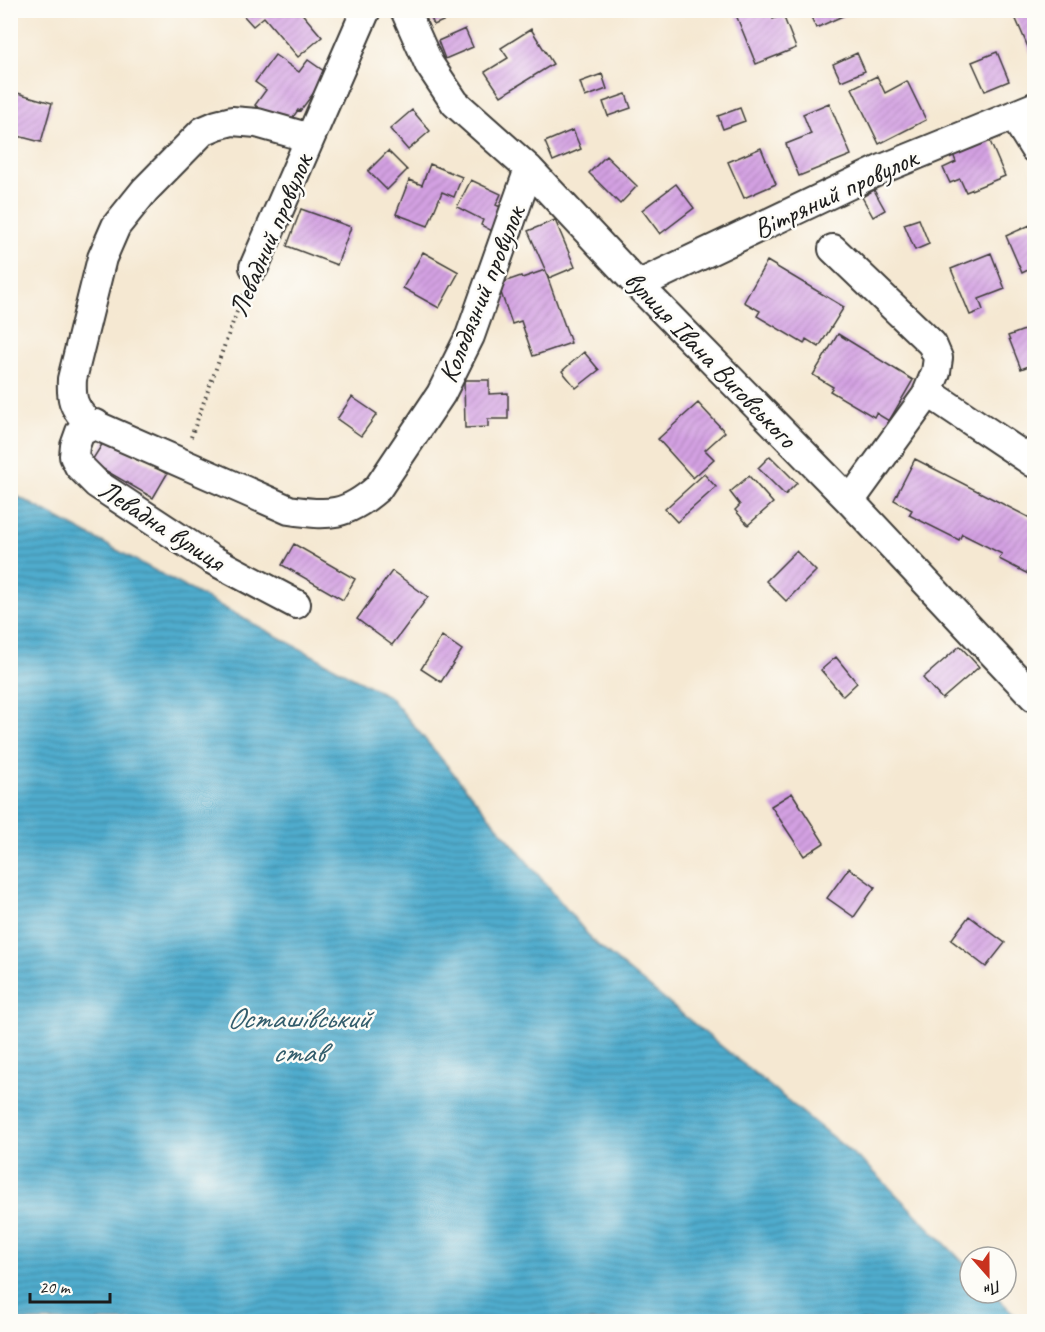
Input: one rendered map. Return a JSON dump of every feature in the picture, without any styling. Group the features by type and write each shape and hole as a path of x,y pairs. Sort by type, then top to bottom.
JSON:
{"street":[{"name":"Левадний провулок","path":"254,267 366,10"},
{"name":"вулиця Івана Виговського","path":"405,10 429,64 455,103 529,169 638,285 850,501 1035,697"},
{"path":"1024,112 1035,148"},
{"name":"Вітряний провулок","path":"638,285 882,169 1024,112"},
{"name":"Колодязний провулок","path":"310,138 257,123 232,121 217,125 203,131 153,181 116,226 102,258 72,378 74,407 86,422 96,424 289,510 322,514 345,510 378,488 441,394 470,336 529,169"},
{"path":"833,249 932,344 938,358 936,372 928,392 850,501"},
{"path":"928,392 1035,464"},
{"name":"Левадна вулиця","path":"96,424 80,432 74,456 79,466 97,484 211,559 296,604"}],"path":[{"name":"Левадний провулок","path":"182,464 254,267"}],"water":[{"name":"Осташівський став","path":"11,493 390,697 594,942 869,1167 958,1257 958,1305 1005,1305 1021,1321 11,1321"}],"building":[{"path":"248,10 299,10 322,37 298,57 264,17 253,26 243,15"},
{"path":"428,10 460,10 461,13 434,25"},
{"path":"734,10 770,10 773,19 783,15 796,48 756,64"},
{"path":"808,10 856,10 816,28"},
{"path":"1012,10 1034,10 1034,52 1031,54"},
{"path":"465,29 473,47 445,59 438,41"},
{"path":"531,29 553,64 501,96 485,72 508,58 501,48"},
{"path":"997,52 1009,81 985,91 972,62"},
{"path":"857,53 865,71 841,81 833,64"},
{"path":"275,55 299,72 308,60 328,74 286,127 255,105 266,90 255,82"},
{"path":"602,74 607,89 585,97 580,82"},
{"path":"877,76 885,93 907,81 926,120 879,144 852,88"},
{"path":"14,92 52,103 41,142 10,134 10,105"},
{"path":"626,94 631,108 608,116 603,102"},
{"path":"829,103 851,155 799,176 786,144 811,134 803,114"},
{"path":"740,108 745,121 723,129 718,116"},
{"path":"412,110 430,131 408,150 390,129"},
{"path":"573,130 581,149 553,161 545,142"},
{"path":"989,139 1005,176 966,192 960,179 950,183 943,168 956,162 953,154"},
{"path":"761,148 776,184 744,198 728,162"},
{"path":"388,151 407,170 387,190 368,171"},
{"path":"606,156 637,186 620,204 589,173"},
{"path":"430,164 462,177 454,197 442,192 428,226 396,214 409,180 422,185"},
{"path":"471,180 501,194 496,205 503,208 492,231 481,225 483,220 457,207"},
{"path":"676,184 694,208 660,234 642,210"},
{"path":"874,190 885,210 873,217 862,197"},
{"path":"301,209 351,227 337,265 287,246"},
{"path":"919,219 929,244 915,250 904,224"},
{"path":"555,220 575,267 549,278 528,231"},
{"path":"1030,225 1032,231 1034,230 1034,267 1022,273 1006,236"},
{"path":"423,252 459,272 439,308 403,288"},
{"path":"991,253 1005,289 979,299 983,310 970,315 951,269"},
{"path":"767,261 844,307 819,347 806,339 804,344 757,316 760,311 744,302"},
{"path":"545,270 571,343 533,356 521,321 512,324 498,284"},
{"path":"1030,328 1034,340 1034,364 1021,369 1008,336"},
{"path":"838,334 913,380 889,421 876,413 874,417 830,391 833,387 813,375"},
{"path":"584,352 599,370 576,388 562,371"},
{"path":"464,380 489,380 489,394 508,393 508,419 488,419 488,427 465,428"},
{"path":"352,397 377,414 361,436 337,419"},
{"path":"698,403 725,432 705,450 714,459 693,478 658,439"},
{"path":"106,438 167,474 153,498 91,462"},
{"path":"770,456 797,483 785,495 758,468"},
{"path":"915,459 1034,520 1034,577 999,559 1002,554 962,534 959,540 909,515 912,510 894,500"},
{"path":"704,474 716,487 677,522 665,509"},
{"path":"749,476 773,503 748,525 735,510 740,505 730,492"},
{"path":"294,544 355,579 343,600 282,565"},
{"path":"796,551 816,571 786,601 766,581"},
{"path":"392,571 428,597 392,645 357,619"},
{"path":"442,636 462,650 441,682 421,669"},
{"path":"960,646 979,667 942,699 923,678"},
{"path":"836,657 857,683 843,696 821,670"},
{"path":"792,793 824,843 804,856 771,806"},
{"path":"849,868 875,887 854,917 827,898"},
{"path":"969,916 1005,943 986,967 951,940"}]}
